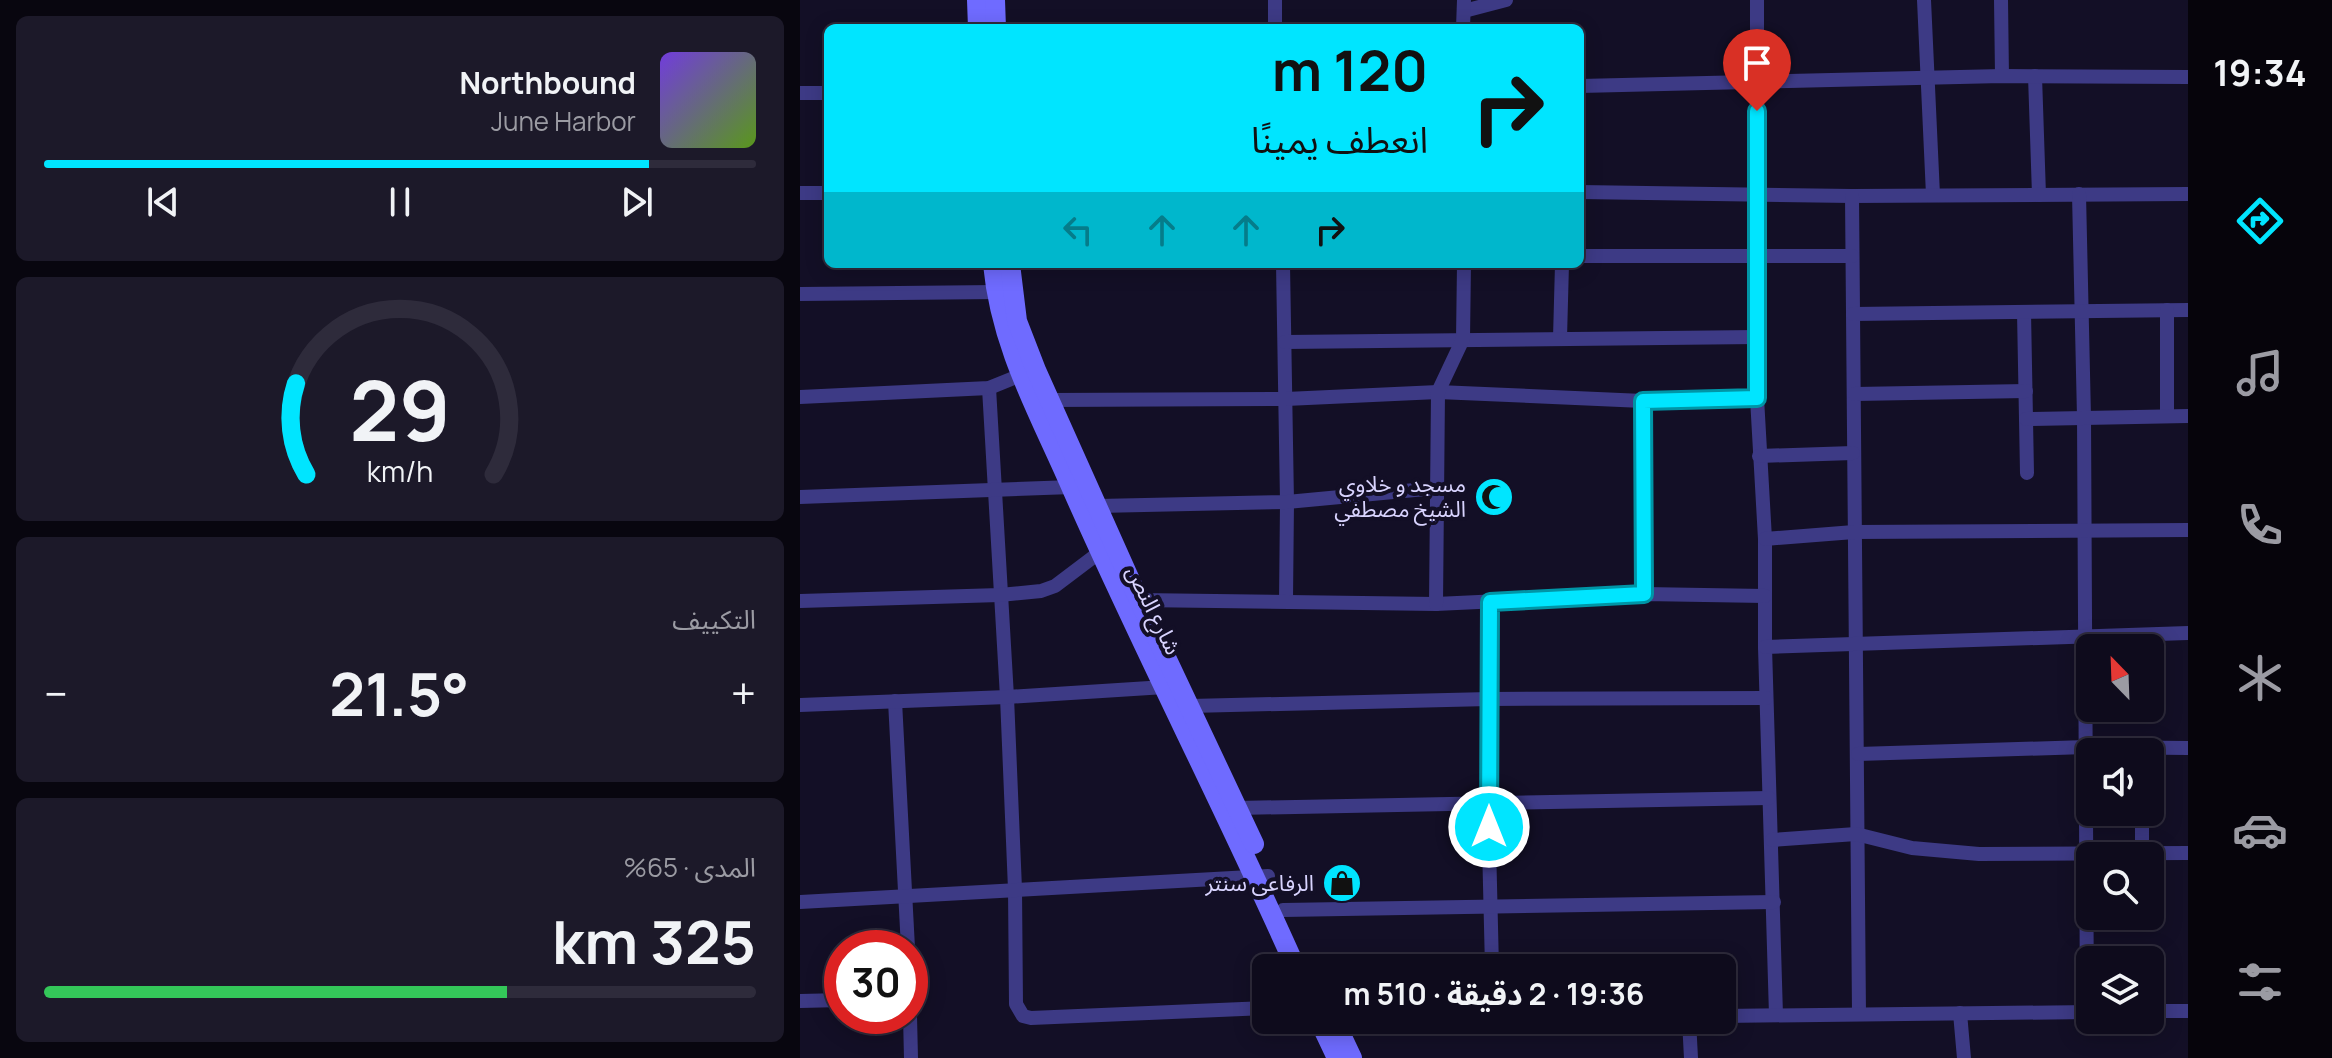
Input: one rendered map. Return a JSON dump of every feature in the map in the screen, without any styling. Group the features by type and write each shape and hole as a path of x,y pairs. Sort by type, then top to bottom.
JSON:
{"main road":[{"path":"977,0 978,24"},
{"path":"995,0 996,24"},
{"name":"شارع النص","path":"993,268 1005,335 1100,552 1261,877 1283,910 1303,954"},
{"name":"شارع النص","path":"1010,268 1017,321 1049,400 1237,808 1291,954"},
{"path":"1326,1034 1337,1058"},
{"path":"1341,1034 1352,1058"}],"street":[{"path":"1275,0 1275,24"},
{"path":"1464,6 1506,0"},
{"path":"1757,0 1757,398 1765,539 1766,698 1776,1015"},
{"path":"1924,0 1933,195"},
{"path":"2001,0 2002,76"},
{"path":"1584,86 2002,76 2188,77"},
{"path":"2035,76 2039,195"},
{"path":"800,93 824,93"},
{"path":"1584,192 1852,196 2188,194"},
{"path":"800,193 824,193"},
{"path":"2079,194 2086,634"},
{"path":"1852,196 1859,1014"},
{"path":"1584,256 1852,256"},
{"path":"1283,268 1286,601"},
{"path":"1436,604 1438,392 1463,339 1464,268"},
{"path":"1560,338 1562,268"},
{"path":"800,294 996,292"},
{"path":"2167,310 2167,415"},
{"path":"1853,314 2188,310"},
{"path":"2024,312 2027,473"},
{"path":"1285,342 1757,337"},
{"path":"800,397 989,388 1021,375"},
{"path":"989,388 1007,697 1016,1004 1023,1016 1031,1018 1252,1009"},
{"path":"1855,394 2026,391"},
{"path":"1049,400 1286,399 1438,392 1643,401 1757,398"},
{"path":"1643,401 1644,594"},
{"path":"2026,419 2188,416"},
{"path":"1759,456 1853,453"},
{"path":"800,497 1072,487"},
{"path":"1098,506 1287,502 1436,488"},
{"path":"1765,539 1854,532 2188,530"},
{"path":"800,601 1041,591 1055,586 1100,552"},
{"path":"1139,600 1436,604 1644,594 1765,596"},
{"path":"1490,602 1488,802 1492,954"},
{"path":"2162,634 2188,633"},
{"path":"1765,647 2076,637"},
{"path":"800,705 1165,687"},
{"path":"1190,706 1489,699 1766,698"},
{"path":"895,701 908,930"},
{"path":"1858,754 2076,747"},
{"path":"2164,749 2188,748"},
{"path":"1237,808 1769,798"},
{"path":"1772,840 1856,834 1912,848 1979,854 2076,855"},
{"path":"2164,854 2188,853"},
{"path":"800,902 1261,877"},
{"path":"1283,910 1774,902"},
{"path":"800,1001 824,1000"},
{"path":"2164,1011 2188,1011"},
{"path":"1736,1016 2076,1012"},
{"path":"1960,1013 1964,1058"},
{"path":"910,1034 911,1058"},
{"path":"1690,1034 1691,1058"}],"place":[{"name":"مسجد و خلاوي الشيخ مصطفي","path":"1494,497"},
{"name":"الرفاعى سنتر","path":"1342,883"}],"route":[{"path":"1489,827 1490,602 1644,594 1643,401 1757,398 1757,111"}]}
